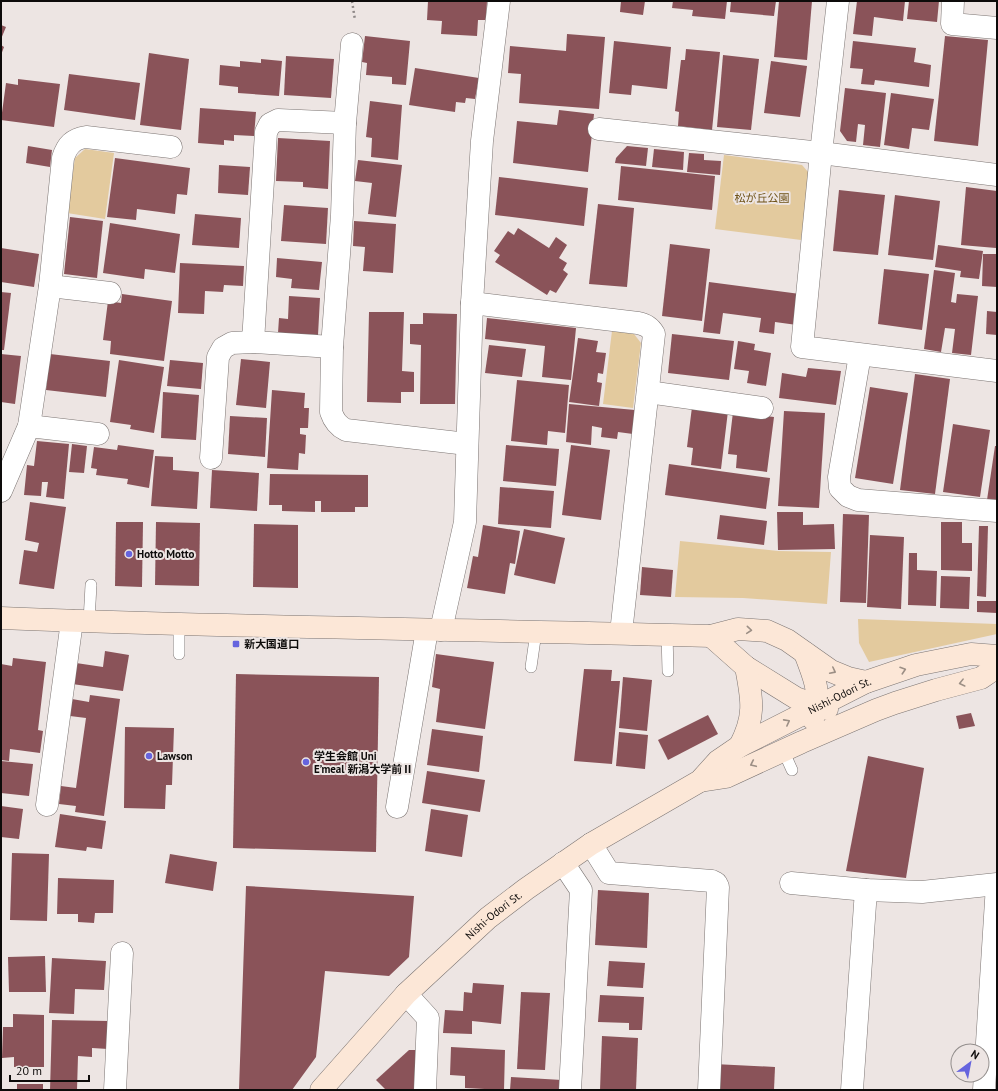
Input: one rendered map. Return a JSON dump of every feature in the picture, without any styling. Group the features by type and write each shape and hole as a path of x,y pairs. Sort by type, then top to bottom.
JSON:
{"street":[{"path":"397,807 434,630 465,522 472,303 482,141 500,1"},
{"path":"838,1 802,347 997,371"},
{"path":"953,1 952,24 997,28"},
{"path":"352,44 345,123 342,215 332,347 331,412 334,420 339,426 353,432 467,444"},
{"path":"254,342 266,132 270,124 278,120 345,123"},
{"path":"599,129 821,153 997,175"},
{"path":"1,491 28,426 50,286 63,158 66,149 78,138 86,137 171,147"},
{"path":"50,286 110,293"},
{"path":"472,303 638,322 646,325 654,334 636,485 621,633"},
{"path":"211,458 218,357 223,348 232,343 254,342 332,347"},
{"path":"860,355 839,477 840,488 848,496 858,500 997,511"},
{"path":"648,392 762,408"},
{"path":"28,426 98,434"},
{"path":"1,618 179,624 711,636 738,629 766,631 787,640 830,670 848,678 866,682"},
{"path":"47,805 80,621"},
{"path":"711,636 746,667 796,698 839,713 861,717"},
{"path":"792,746 811,726 817,706 818,690 805,652"},
{"name":"Nishi-Odori St.","path":"321,1090 406,994 488,918 526,889 591,844 700,781 718,760 740,746 866,682 916,665 971,654 997,656"},
{"path":"740,746 747,734 752,699 746,667"},
{"name":"Nishi-Odori St.","path":"700,781 726,777 792,746 895,703 981,678 997,667"},
{"path":"591,844 609,874 716,882 718,887 709,1090"},
{"path":"563,863 580,890 570,1090"},
{"path":"791,883 824,882 866,890 922,892 997,885 984,1090"},
{"path":"852,1090 866,890"},
{"path":"115,1090 122,953"},
{"path":"406,994 428,1018 425,1090"}],"lane":[{"path":"80,621 91,585"},
{"path":"179,624 179,654"},
{"path":"531,667 536,632"},
{"path":"667,634 668,671"},
{"path":"792,746 792,770"}],"green space":[{"path":"85,149 114,153 105,219 67,213 75,158"},
{"name":"松が丘公園","path":"724,155 802,165 809,173 801,240 715,229"},
{"path":"612,331 634,334 641,343 633,408 603,404"},
{"path":"680,541 778,551 831,552 827,604 743,598 675,597"},
{"path":"858,619 997,624 997,634 869,662 859,643"}],"building":[{"path":"428,1 487,1 486,20 478,20 477,36 441,34 442,21 427,20"},
{"path":"621,1 645,1 643,15 620,12"},
{"path":"673,1 727,1 725,19 692,16 693,10 672,8"},
{"path":"731,1 776,1 774,16 730,12"},
{"path":"779,1 812,1 807,60 774,57"},
{"path":"857,1 905,1 903,21 874,17 872,36 853,34"},
{"path":"909,1 939,1 937,22 907,19"},
{"path":"1,25 6,27 1,39"},
{"path":"567,34 605,37 599,109 519,103 521,74 508,73 510,46 566,51"},
{"path":"365,36 410,41 406,85 392,84 392,77 366,75 367,63 362,62"},
{"path":"945,36 988,40 978,146 934,141"},
{"path":"614,41 671,47 667,89 632,85 631,95 609,93"},
{"path":"853,41 916,48 914,62 931,65 929,87 875,80 874,85 861,84 863,69 850,68"},
{"path":"1,45 4,47 1,55"},
{"path":"686,49 720,52 712,130 678,126 679,112 675,111 681,60 685,60"},
{"path":"149,53 189,59 181,130 140,125"},
{"path":"723,55 759,59 751,130 717,127"},
{"path":"286,56 334,59 331,98 284,95"},
{"path":"261,59 282,61 279,96 238,93 238,87 219,85 220,65 240,67 240,61 261,63"},
{"path":"771,61 807,66 800,117 764,113"},
{"path":"415,68 479,78 475,99 466,98 465,103 456,102 455,112 409,105"},
{"path":"69,74 140,83 135,120 64,110"},
{"path":"18,79 60,84 54,127 1,120 6,83 18,85"},
{"path":"845,88 886,93 880,147 863,145 865,125 858,124 856,142 847,141 840,131"},
{"path":"891,93 934,99 929,130 912,128 909,149 884,145"},
{"path":"370,101 402,105 398,160 371,157 372,138 366,137"},
{"path":"200,108 256,112 254,136 234,135 234,141 224,140 224,145 198,143"},
{"path":"559,110 594,114 588,172 513,163 517,121 557,125"},
{"path":"278,138 330,141 328,189 303,187 303,182 276,181"},
{"path":"28,146 52,150 50,167 26,163"},
{"path":"627,146 648,148 646,166 615,163 616,158"},
{"path":"654,149 684,152 683,170 652,167"},
{"path":"689,153 704,154 704,160 721,161 720,175 687,172"},
{"path":"115,158 190,168 187,195 177,194 175,214 137,209 136,220 107,217"},
{"path":"358,160 402,165 396,217 368,214 372,183 355,181"},
{"path":"219,165 250,167 248,195 218,193"},
{"path":"621,166 715,176 712,210 618,200"},
{"path":"499,177 588,188 584,226 495,215"},
{"path":"966,187 997,191 996,248 961,245"},
{"path":"839,190 885,195 878,255 833,251"},
{"path":"895,195 940,201 933,260 888,255"},
{"path":"598,204 634,208 627,287 589,284"},
{"path":"284,205 328,208 326,244 281,241"},
{"path":"195,214 241,218 239,248 192,245"},
{"path":"70,217 103,221 97,278 64,274"},
{"path":"354,221 396,224 393,273 363,271 365,247 353,246"},
{"path":"110,223 180,234 175,273 145,269 144,279 103,273"},
{"path":"518,228 549,248 556,237 567,245 559,258 567,263 563,270 568,274 556,293 550,290 547,295 495,262 500,255 494,251 508,231 514,235"},
{"path":"670,244 710,249 702,321 662,316"},
{"path":"938,245 983,251 979,279 960,277 961,271 935,267"},
{"path":"1,248 39,254 34,287 1,282"},
{"path":"983,254 997,254 997,287 982,286"},
{"path":"277,258 322,262 319,290 291,288 292,279 276,277"},
{"path":"180,263 244,266 243,286 224,285 223,292 205,291 204,314 178,313"},
{"path":"884,269 929,274 922,330 878,324"},
{"path":"934,270 955,273 951,302 956,303 957,294 978,296 971,355 952,353 955,329 945,328 941,352 924,349"},
{"path":"709,282 800,294 797,325 775,322 774,334 759,332 761,318 723,313 720,334 703,332"},
{"path":"1,292 11,293 4,350 1,350"},
{"path":"122,294 172,301 164,361 110,354 111,341 103,340 108,301 121,303"},
{"path":"289,296 320,298 318,335 278,333 279,318 288,319"},
{"path":"987,311 997,312 997,335 986,334"},
{"path":"369,312 404,312 402,371 414,372 414,392 401,392 401,403 367,402"},
{"path":"423,313 457,314 455,404 420,404 421,345 410,344 410,324 423,324"},
{"path":"487,318 576,328 571,380 542,377 545,346 485,339"},
{"path":"672,334 734,341 729,380 668,373"},
{"path":"578,338 598,341 596,352 606,353 603,374 598,373 597,382 602,383 599,406 569,402"},
{"path":"738,341 755,344 754,350 771,353 766,386 747,383 749,371 734,369"},
{"path":"489,345 526,349 522,377 485,373"},
{"path":"1,354 21,356 15,404 1,402"},
{"path":"50,354 110,361 106,397 46,390"},
{"path":"241,359 270,362 266,408 236,405"},
{"path":"119,360 164,367 154,433 130,429 131,425 110,422"},
{"path":"170,360 203,363 201,389 167,386"},
{"path":"808,368 841,371 836,405 779,398 782,373 806,377"},
{"path":"915,374 950,379 935,494 900,490"},
{"path":"517,380 569,385 565,433 548,431 547,445 511,441"},
{"path":"870,387 908,393 893,484 855,478"},
{"path":"272,390 305,393 304,408 309,408 308,428 300,428 300,434 306,435 305,454 299,453 298,470 267,468"},
{"path":"163,392 199,395 196,440 161,438"},
{"path":"569,404 635,410 633,434 618,432 617,439 601,437 602,428 592,426 591,445 566,442"},
{"path":"692,407 728,411 721,469 691,465 693,448 687,447"},
{"path":"784,411 825,413 819,508 778,506"},
{"path":"733,412 774,417 767,472 736,468 737,455 728,454"},
{"path":"230,416 267,418 265,457 228,454"},
{"path":"953,424 990,430 980,497 943,492"},
{"path":"37,441 69,444 64,499 46,497 48,482 42,482 41,496 24,495 27,465 34,466"},
{"path":"72,444 87,446 84,473 69,472"},
{"path":"118,445 154,450 149,488 127,484 128,479 96,475 97,469 91,468 94,447 117,450"},
{"path":"506,445 559,449 556,486 503,481"},
{"path":"571,445 610,450 601,520 562,515"},
{"path":"995,446 997,446 997,501 987,500"},
{"path":"155,456 173,457 173,470 199,472 197,509 151,506"},
{"path":"669,464 770,478 766,509 665,495"},
{"path":"212,470 259,473 257,511 210,508"},
{"path":"270,474 368,475 368,507 355,507 355,512 321,512 321,501 315,501 315,512 282,511 282,505 269,505"},
{"path":"500,487 554,491 551,528 498,524"},
{"path":"30,502 66,507 54,589 19,584 24,550 37,552 39,543 25,540"},
{"path":"777,512 803,512 803,525 834,524 835,549 778,550"},
{"path":"843,514 869,515 866,603 840,602"},
{"path":"720,515 767,521 764,545 717,539"},
{"name":"Hotto Motto","path":"116,522 143,522 142,587 115,586"},
{"path":"156,522 200,523 199,586 155,585"},
{"path":"941,522 962,522 962,543 972,543 972,571 941,570"},
{"path":"254,524 298,525 298,588 253,587"},
{"path":"483,525 520,531 515,564 510,563 505,594 467,588 473,556 478,557"},
{"path":"979,526 988,526 986,597 977,596"},
{"path":"524,529 565,538 555,584 514,575"},
{"path":"870,535 904,537 901,609 867,607"},
{"path":"909,553 917,553 917,570 937,571 936,606 908,605"},
{"path":"642,567 673,570 671,597 640,595"},
{"path":"941,576 970,577 969,609 940,608"},
{"path":"977,601 997,601 997,613 977,612"},
{"path":"105,651 129,655 123,691 72,684 76,663 103,667"},
{"path":"436,654 494,662 485,729 436,722 440,689 432,687"},
{"path":"13,658 46,662 38,730 43,731 40,753 10,749 9,761 1,760 1,664 12,666"},
{"path":"584,669 612,670 611,681 620,681 612,764 574,761"},
{"name":"学生会館 Uni E’meal 新潟大学前Ⅱ","path":"236,674 379,677 376,852 233,848"},
{"path":"623,677 652,680 647,731 619,728"},
{"path":"90,695 120,699 104,816 75,812 76,806 59,804 61,786 76,788 86,718 70,716 72,699 89,702"},
{"path":"971,713 975,726 959,729 956,716"},
{"path":"708,715 718,734 668,760 658,740"},
{"name":"Lawson","path":"125,727 174,728 172,785 166,785 165,809 124,808"},
{"path":"432,729 483,736 479,772 427,765"},
{"path":"619,732 648,735 645,769 616,766"},
{"path":"868,756 924,768 906,878 846,871"},
{"path":"1,761 33,764 29,796 1,793"},
{"path":"427,771 485,780 480,812 422,803"},
{"path":"1,806 23,809 19,839 1,837"},
{"path":"431,809 468,815 462,857 425,851"},
{"path":"60,814 106,821 102,849 87,847 86,851 55,847"},
{"path":"12,853 49,854 47,921 10,920"},
{"path":"170,854 217,862 213,891 165,883"},
{"path":"58,878 114,880 113,913 95,913 94,923 78,922 78,914 57,914"},
{"path":"246,886 414,896 409,957 389,976 325,971 316,1057 292,1090 239,1090"},
{"path":"598,890 649,893 647,948 595,945"},
{"path":"45,956 46,992 9,992 8,957"},
{"path":"52,958 106,961 104,990 75,989 74,1014 49,1013"},
{"path":"609,961 645,963 643,988 607,986"},
{"path":"473,983 504,985 501,1024 472,1021 472,1034 443,1033 445,1010 463,1011 464,992 472,993"},
{"path":"521,992 550,993 545,1070 517,1069"},
{"path":"600,995 644,997 642,1030 629,1030 629,1023 598,1022"},
{"path":"13,1014 44,1015 44,1067 14,1067 14,1057 2,1058 3,1027 13,1027"},
{"path":"52,1020 109,1021 108,1049 92,1048 92,1057 78,1056 77,1090 50,1090"},
{"path":"602,1036 638,1038 636,1090 600,1090"},
{"path":"451,1047 505,1050 504,1090 465,1088 465,1076 450,1075"},
{"path":"409,1050 417,1050 416,1090 386,1090 376,1080"},
{"path":"714,1064 775,1067 774,1090 713,1090"},
{"path":"511,1077 562,1080 562,1090 510,1090"},
{"path":"17,1084 43,1084 43,1090 17,1090"}],"place":[{"name":"Hotto Motto","path":"129,554"},
{"name":"新大国道口","path":"236,644"},
{"name":"Lawson","path":"149,756"},
{"name":"学生会館 Uni E’meal 新潟大学前Ⅱ","path":"306,762"}]}
